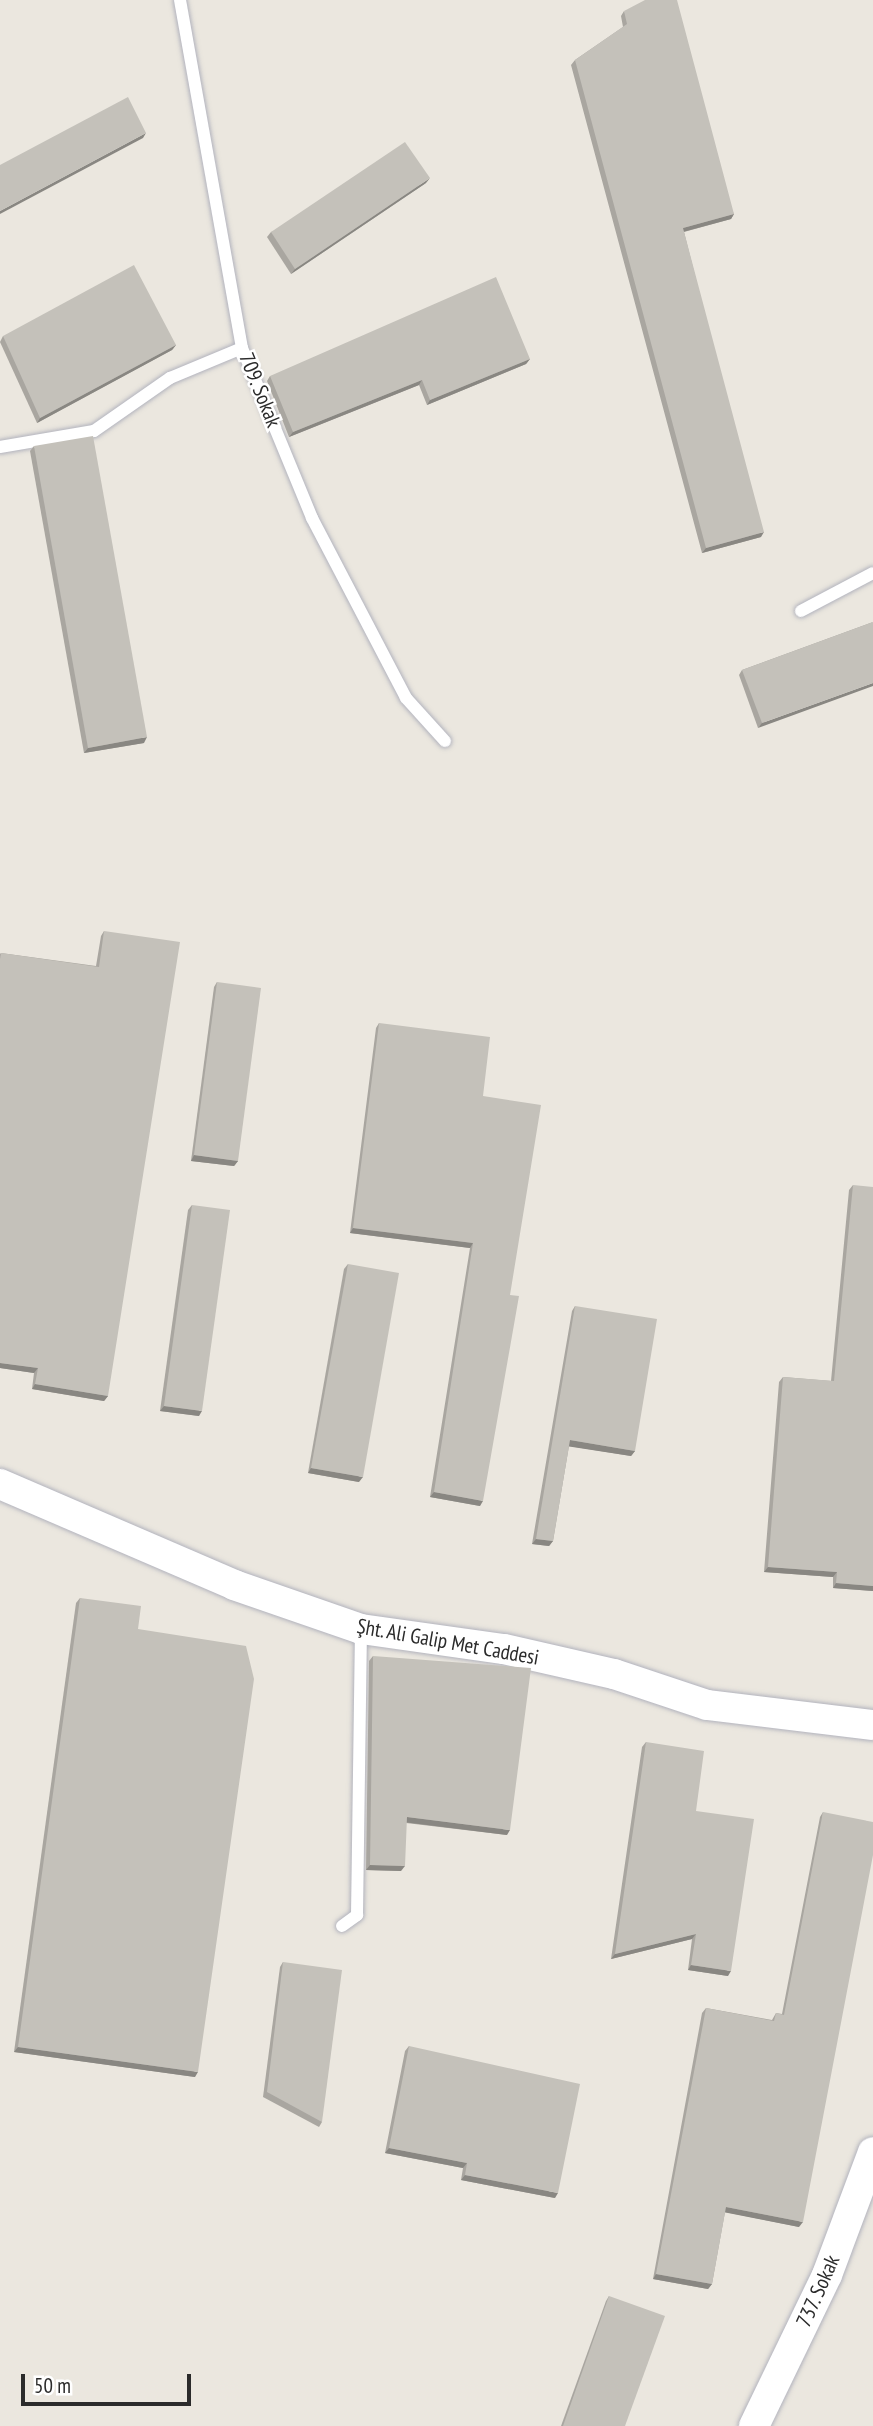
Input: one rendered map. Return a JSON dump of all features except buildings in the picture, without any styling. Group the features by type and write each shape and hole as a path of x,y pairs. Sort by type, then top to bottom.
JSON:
{"street":[{"name":"Şht. Ali Galip Met Caddesi","path":"0,1484 234,1585 361,1629 503,1650 614,1674 707,1705 873,1725"},
{"name":"737. Sokak","path":"754,2426 827,2275 873,2152"}],"lane":[{"name":"709. Sokak","path":"180,0 242,348 312,518 406,698 445,741"},
{"path":"0,447 94,431 170,378 242,348"},
{"path":"801,611 873,573"},
{"path":"342,1926 357,1915 361,1629"}]}
